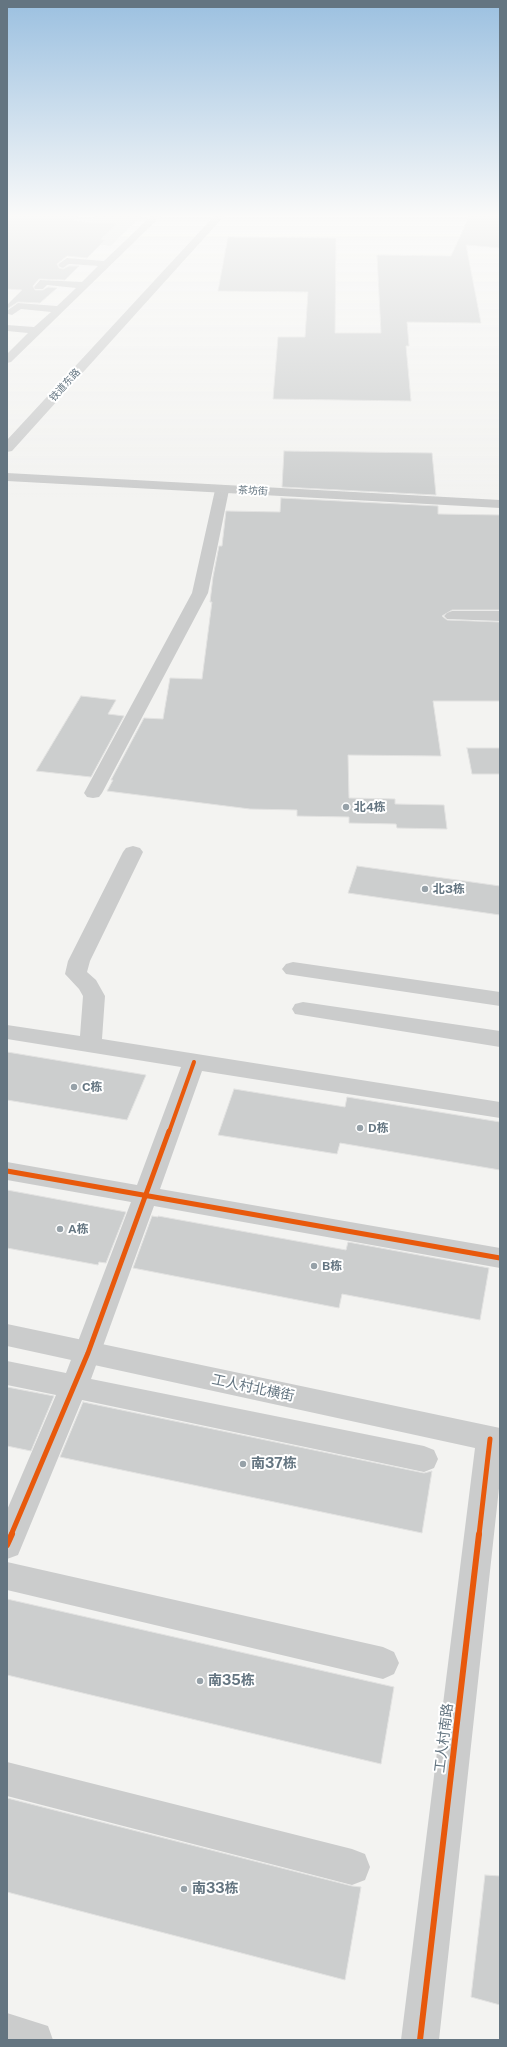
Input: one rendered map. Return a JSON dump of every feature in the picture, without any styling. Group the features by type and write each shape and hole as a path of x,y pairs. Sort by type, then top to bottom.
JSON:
{"street":[{"path":"7,360 57,311"},
{"name":"铁道东路","path":"7,448 133,311"},
{"path":"7,328 37,331"},
{"name":"茶坊街","path":"7,477 222,490 500,504"},
{"path":"93,793 200,593 222,490"},
{"path":"452,616 500,616"},
{"path":"90,1045 94,996 88,985 76,974 79,961 133,852"},
{"path":"293,969 500,999"},
{"path":"303,1009 500,1039"},
{"path":"7,1032 500,1110"},
{"path":"7,1545 88,1353 194,1062"},
{"path":"7,1170 500,1258"},
{"name":"工人村北横街","path":"7,1335 495,1440"},
{"path":"7,1373 424,1460"},
{"name":"工人村南路","path":"420,2040 495,1440"},
{"path":"7,1576 383,1662"},
{"path":"7,1779 352,1867"},
{"path":"7,2032 34,2040"}],"building":[{"path":"307,311 335,311 335,333 381,333 380,311 479,311 481,323 407,322 409,346 406,346 411,401 273,399 278,337 305,337"},
{"path":"284,451 432,453 436,495 282,487"},
{"path":"281,498 438,506 438,514 500,515 500,610 452,610 442,616 447,620 500,622 500,701 433,701 441,756 348,755 349,798 395,799 395,804 444,805 447,829 397,828 396,824 349,823 349,817 297,816 297,810 250,809 107,791 113,780 111,780 144,718 163,719 170,678 202,679 212,602 210,602 213,577 219,546 222,546 226,511 280,512"},
{"path":"81,696 116,700 108,714 124,716 91,777 36,771"},
{"path":"467,748 500,748 500,774 472,774"},
{"name":"北3栋","path":"357,866 500,886 500,915 348,893"},
{"name":"C栋","path":"7,1052 146,1075 127,1120 7,1100"},
{"name":"D栋","path":"234,1089 345,1107 347,1097 500,1122 500,1170 340,1143 337,1154 218,1135"},
{"name":"A栋","path":"7,1190 126,1212 106,1263 99,1262 98,1265 7,1248"},
{"name":"B栋","path":"152,1216 346,1250 348,1242 489,1268 480,1320 342,1294 339,1308 133,1268"},
{"path":"7,1387 54,1396 31,1451 7,1446"},
{"name":"南37栋","path":"83,1402 424,1473 432,1471 422,1533 60,1457"},
{"name":"南35栋","path":"7,1599 394,1687 381,1764 7,1675"},
{"name":"南33栋","path":"7,1798 352,1886 361,1887 345,1980 7,1892"},
{"path":"485,1875 500,1876 500,2005 471,1997"}],"cycle path":[{"path":"7,1545 88,1353 194,1062"},
{"path":"7,1171 500,1258"},
{"path":"420,2040 490,1439"}],"place":[{"name":"北4栋","path":"346,807"},
{"name":"北3栋","path":"425,889"},
{"name":"C栋","path":"74,1087"},
{"name":"D栋","path":"360,1128"},
{"name":"A栋","path":"60,1229"},
{"name":"B栋","path":"314,1266"},
{"name":"南37栋","path":"243,1464"},
{"name":"南35栋","path":"200,1681"},
{"name":"南33栋","path":"184,1889"}]}
